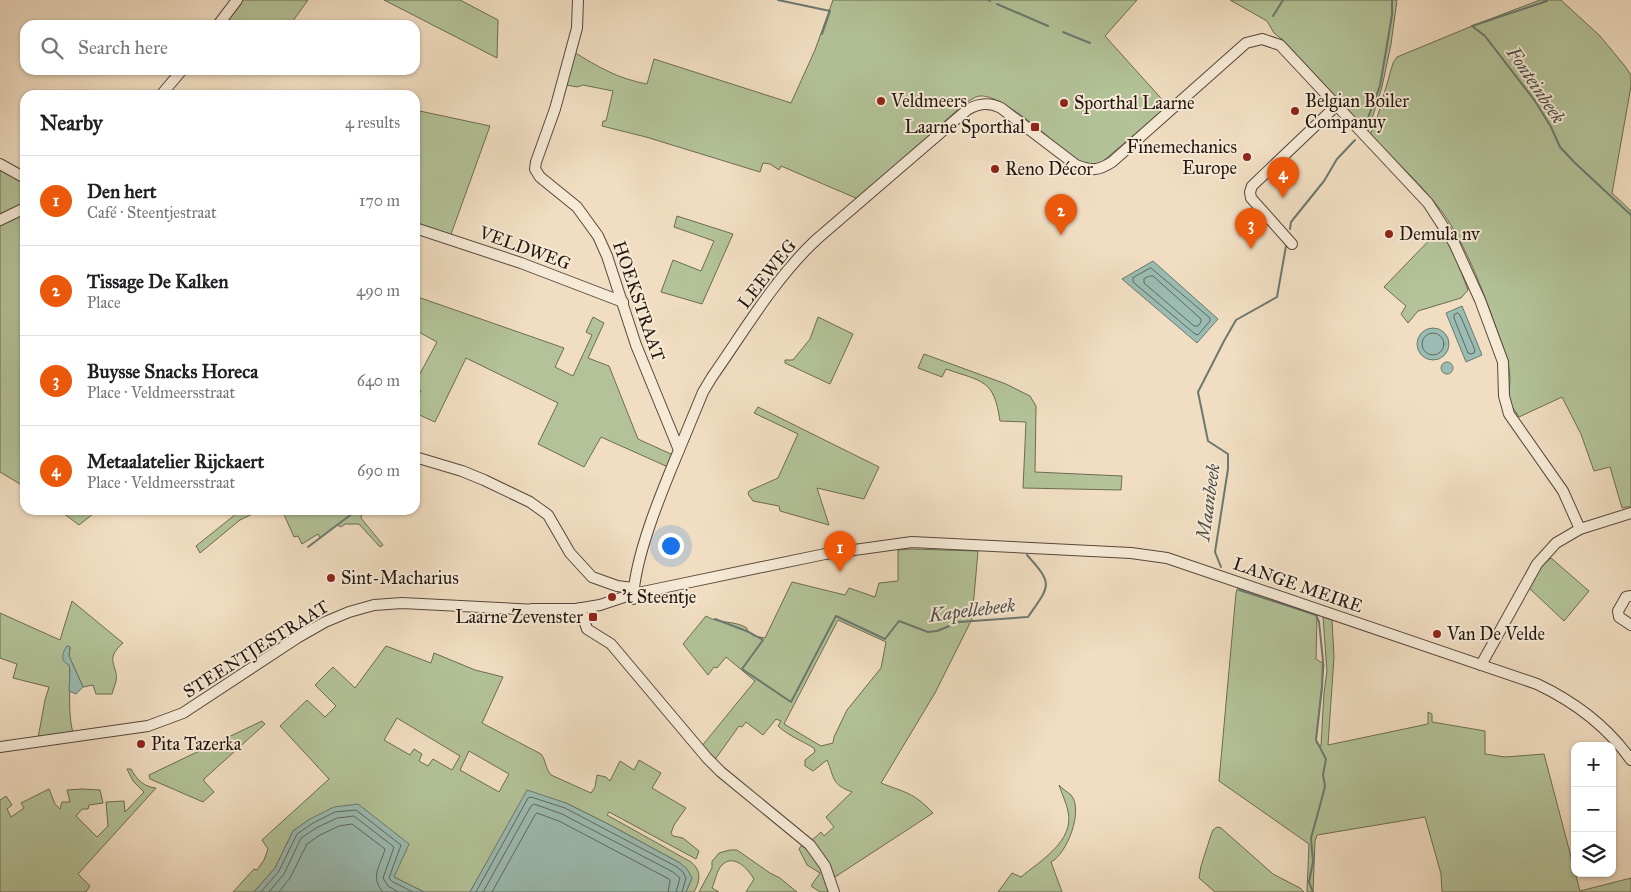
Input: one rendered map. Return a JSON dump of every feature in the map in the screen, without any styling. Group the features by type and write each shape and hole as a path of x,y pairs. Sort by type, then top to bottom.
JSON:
{"street":[{"path":"222,20 237,0"},
{"name":"HOEKSTRAAT","path":"578,0 577,28 555,109 536,162 535,170 547,184 577,207 598,236 607,256 640,354 679,450"},
{"name":"LEEWEG","path":"679,450 703,392 784,273 817,239 967,110 975,106 992,104 1001,108 1076,165 1089,170 1102,168 1112,162 1246,44 1262,39 1280,45 1337,105 1428,203 1454,243 1480,300 1503,362 1504,396 1509,414 1563,491 1580,529"},
{"path":"165,90 178,75"},
{"path":"1292,244 1251,198 1250,192 1252,186 1337,105"},
{"path":"0,164 20,175"},
{"path":"0,220 20,210"},
{"name":"VELDWEG","path":"420,230 521,263 623,302"},
{"path":"420,459 470,474 530,502 548,515 570,553 592,576 633,595 649,528 679,450"},
{"path":"1481,665 1537,564 1556,543 1580,529 1631,512"},
{"name":"LANGE MEIRE","path":"890,544 912,542 1131,553 1167,558 1537,684 1572,703 1602,726 1631,760"},
{"name":"STEENTJESTRAAT","path":"0,747 148,726 171,719 325,622 349,612 374,606 402,603 581,611 633,595 825,554 890,544"},
{"path":"1631,596 1626,597 1618,611 1619,617 1631,625"},
{"path":"581,611 587,629 611,644 707,758 721,772 810,846 825,866 834,892"}],"green space":[{"path":"242,0 308,0 294,20 226,20"},
{"path":"384,0 460,0 498,20 497,58"},
{"name":"Veldmeers","path":"833,0 1137,0 1105,36 1168,106 1102,162 1090,164 1072,157 1027,120 1000,102 989,97 979,96 965,103 858,199 781,166 779,170 770,164 763,163 760,172 646,137 602,126 603,121 606,121 613,91 583,85 577,87 566,85 574,52 609,72 637,82 647,84 654,59 791,103 815,50"},
{"path":"1230,0 1397,0 1391,44 1382,87 1368,131 1283,40 1274,33 1267,21"},
{"path":"1540,0 1561,0 1600,36 1631,75 1631,86 1612,193 1631,211 1631,506 1622,508 1610,467 1594,471 1581,434 1562,397 1519,417 1511,405 1509,397 1510,378 1508,360 1480,284 1463,247 1435,203 1370,135 1378,115 1393,63 1397,57"},
{"path":"420,111 490,126 450,237 420,228"},
{"path":"0,166 20,177 20,208 0,218"},
{"path":"20,214 20,484 0,472 0,223"},
{"path":"677,216 733,234 702,304 661,292 673,260 701,271 714,241 674,227"},
{"path":"1440,229 1455,256 1468,290 1461,298 1418,311 1408,323 1401,314 1406,306 1384,287"},
{"path":"420,298 564,348 555,367 573,376 592,335 586,332 593,317 604,323 588,358 609,366 638,439 673,455 668,467 601,437 584,467 538,444 558,403 466,358 435,422 420,415 420,374 437,342 420,333"},
{"path":"818,317 853,334 830,384 785,363 785,360 793,360 810,339"},
{"path":"924,354 1006,384 1030,396 1036,406 1035,472 1122,476 1121,490 1023,488 1026,422 1000,421 994,397 985,384 978,380 946,369 942,377 918,368"},
{"path":"758,407 879,467 864,499 817,488 829,525 780,511 779,506 753,501 748,494 749,491 778,478 798,434 754,413"},
{"path":"66,515 92,515 79,525"},
{"path":"235,515 250,515 240,520 200,553 196,546"},
{"path":"284,515 362,515 361,518 383,545 380,547 359,524 345,524 341,527 337,525 320,538 318,534 302,544 298,536 294,537"},
{"path":"898,550 978,551 972,619 935,693 881,783 914,797 933,813 835,877 821,852 810,842 821,832 824,836 834,827 826,817 852,792 837,783 827,760 813,771 805,766 805,760 815,752 814,748 782,730 778,726 781,721 776,719 763,735 746,722 742,727 739,726 714,761 701,747 755,681 726,657 708,675 683,644 706,616 737,624 747,628 747,631 754,636 765,638 792,582 845,595 849,588 875,597 879,583 898,581","holes":["838,620 886,642 881,668 847,710 833,743 821,746 784,724"]},
{"path":"1551,558 1589,591 1564,621 1529,588 1540,567"},
{"path":"1238,587 1317,615 1316,659 1324,664 1316,738 1317,744 1321,746 1327,671 1323,617 1332,620 1334,657 1328,745 1428,724 1428,712 1432,714 1432,722 1485,731 1485,754 1505,757 1544,754 1571,857 1571,877 1576,877 1580,891 1631,878 1631,892 1442,892 1441,874 1425,817 1317,835 1315,841 1313,892 1307,892 1309,844 1219,781"},
{"path":"72,601 123,643 117,649 113,659 116,681 112,694 96,694 93,685 83,687 69,656 70,647 67,646 70,671 71,726 73,733 38,738 49,687 13,678 17,664 0,658 0,613 60,640"},
{"path":"386,646 431,663 434,653 475,670 503,677 482,723 541,754 551,775 591,793 595,787 597,775 606,777 610,781 620,761 634,770 639,760 661,773 652,788 686,808 674,825 671,833 673,836 683,838 699,851 696,859 609,812 607,815 695,865 699,876 694,892 686,892 692,878 680,863 566,803 497,845 470,892 424,892 394,877 310,819 293,831 275,868 254,892 233,892 254,869 257,870 264,860 268,849 262,840 329,779 280,726 307,700 325,717 336,706 315,685 333,667 355,688","holes":["397,718 460,756 452,770 433,759 428,766 419,761 422,754 414,749 410,755 384,740","469,751 509,774 499,792 460,770"]},
{"path":"262,721 265,724 204,779 214,792 203,802 150,779 149,775"},
{"path":"127,769 131,769 138,780 144,784 156,788 78,874 90,886 86,892 0,892 0,800 6,796 12,805 7,809 11,817 24,808 21,803 49,789 55,804 60,809 62,802 70,802 67,790 100,790 103,803 89,805 88,809 82,809 76,816 97,837 108,826 106,802 124,801 125,812 144,792 133,781"},
{"path":"1059,785 1071,795 1075,802 1076,811 1075,821 1068,841 1063,850 1051,862 1062,892 998,892 1012,873 1021,877 1046,857 1061,841 1069,822 1068,811"},
{"path":"1217,827 1221,828 1273,874 1304,892 1215,892 1199,878 1211,835"},
{"path":"806,845 823,872 830,892 820,892 811,886 820,873 807,865 799,849 801,846"},
{"path":"737,850 780,878 797,892 746,892 754,879 744,867 731,861 722,865 717,873 712,888 719,892 699,892 712,868 712,861 719,853"}],"water":[{"path":"1153,261 1218,319 1197,343 1122,279"},
{"path":"1462,306 1482,355 1466,362 1446,313"},
{"path":"1433,328 1444,333 1449,344 1444,355 1433,360 1422,355 1417,344 1422,333"},
{"path":"1445,362 1449,362 1453,368 1449,374 1445,374 1441,370 1441,366"},
{"path":"67,646 70,647 69,656 83,687 76,694 69,691 69,665 63,659"},
{"path":"527,790 566,803 680,863 687,869 692,878 686,892 470,892"},
{"path":"358,804 409,844 394,877 424,892 254,892 275,868 293,831 310,819 334,807"}],"waterway":[{"path":"778,0 830,11 822,34"},
{"path":"1273,16 1283,0"},
{"name":"Maanbeek","path":"1366,123 1380,86 1392,15 1392,0"},
{"name":"Fonteinbeek","path":"1546,0 1472,26 1485,36 1535,101 1551,127 1560,147 1631,215"},
{"path":"997,4 1048,26"},
{"path":"1063,32 1090,43"},
{"name":"Maanbeek","path":"1290,229 1291,222 1324,181 1337,159 1355,140"},
{"name":"Maanbeek","path":"1221,567 1215,552 1228,469 1228,454 1208,441 1198,392 1236,320 1277,297 1286,246"},
{"name":"Kapellebeek","path":"308,547 350,515"},
{"name":"Kapellebeek","path":"715,619 749,632 763,640 742,669 791,702 836,616 885,639 899,621 928,632 937,631 959,622 1028,617 1041,598 1046,585 1042,573 1027,555"},
{"name":"Maanbeek","path":"1239,590 1316,615 1319,622 1323,661 1316,740 1326,759 1323,775 1325,786 1311,838 1313,862 1309,882 1313,892"}],"place":[{"name":"Veldmeers","path":"881,101"},
{"name":"Sporthal Laarne","path":"1064,103"},
{"name":"Belgian Boiler Companuy","path":"1295,111"},
{"name":"Laarne Sporthal","path":"1035,127"},
{"name":"Finemechanics Europe","path":"1247,157"},
{"name":"Reno Décor","path":"995,169"},
{"name":"Metaalatelier Rijckaert","path":"1283,198"},
{"name":"Demula nv","path":"1389,234"},
{"name":"Tissage De Kalken","path":"1061,235"},
{"name":"Buysse Snacks Horeca","path":"1251,249"},
{"name":"Den hert","path":"840,572"},
{"name":"Sint-Macharius","path":"331,578"},
{"name":"'t Steentje","path":"612,597"},
{"name":"Laarne Zevenster","path":"593,617"},
{"name":"Van De Velde","path":"1437,634"},
{"name":"Pita Tazerka","path":"141,744"}]}
